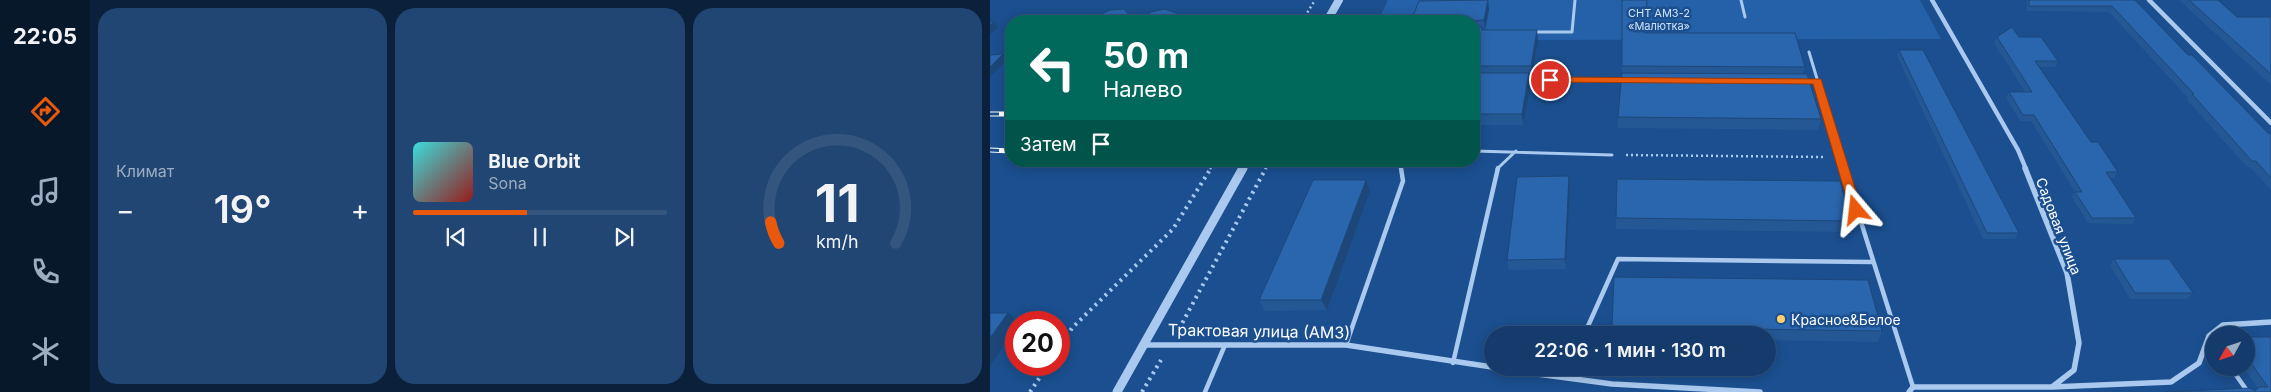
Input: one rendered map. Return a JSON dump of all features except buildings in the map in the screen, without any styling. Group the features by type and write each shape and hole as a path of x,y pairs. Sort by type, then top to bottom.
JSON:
{"street":[{"path":"1330,15 1339,0"},
{"name":"Садовая улица","path":"1932,0 2018,150 2067,273 2079,343 2074,370 2052,387"},
{"path":"2149,0 2271,123"},
{"name":"Трактовая улица (АМЗ)","path":"1117,392 1244,167"},
{"path":"2222,326 2271,322"},
{"name":"Трактовая улица (АМЗ)","path":"1144,344 1346,345 1484,366"},
{"path":"1909,392 1913,387 2052,387 2171,382 2198,363 2205,346"},
{"name":"Трактовая улица (АМЗ)","path":"1566,376 1612,384 1760,392"}],"lane":[{"path":"1532,32 1572,32 1575,0"},
{"path":"1741,0 1745,17"},
{"path":"1809,52 1872,262 1913,387"},
{"path":"1523,80 1631,80"},
{"path":"1807,81 1817,81"},
{"path":"1480,151 1612,155"},
{"path":"1453,362 1496,170 1516,151"},
{"path":"1346,345 1403,181 1401,167"},
{"path":"1588,326 1618,258 1872,262"},
{"path":"1205,392 1225,345"},
{"path":"2237,376 2248,392"}],"path":[{"path":"1306,15 1315,0"},
{"path":"1612,155 1840,157"},
{"path":"1070,331 1173,229 1211,167"},
{"path":"1142,392 1267,167"},
{"path":"1030,392 1041,376"}],"green space":[{"name":"СНТ АМЗ-2 «Малютка»","path":"1388,0 1920,0 1941,39 1480,40 1480,15 1381,15"}],"railway":[{"path":"990,114 1005,114"},
{"path":"990,150 1005,151"}],"place":[{"name":"Красное&Белое","path":"1781,319"}],"route":[{"path":"1550,80 1817,81 1856,210"}]}
